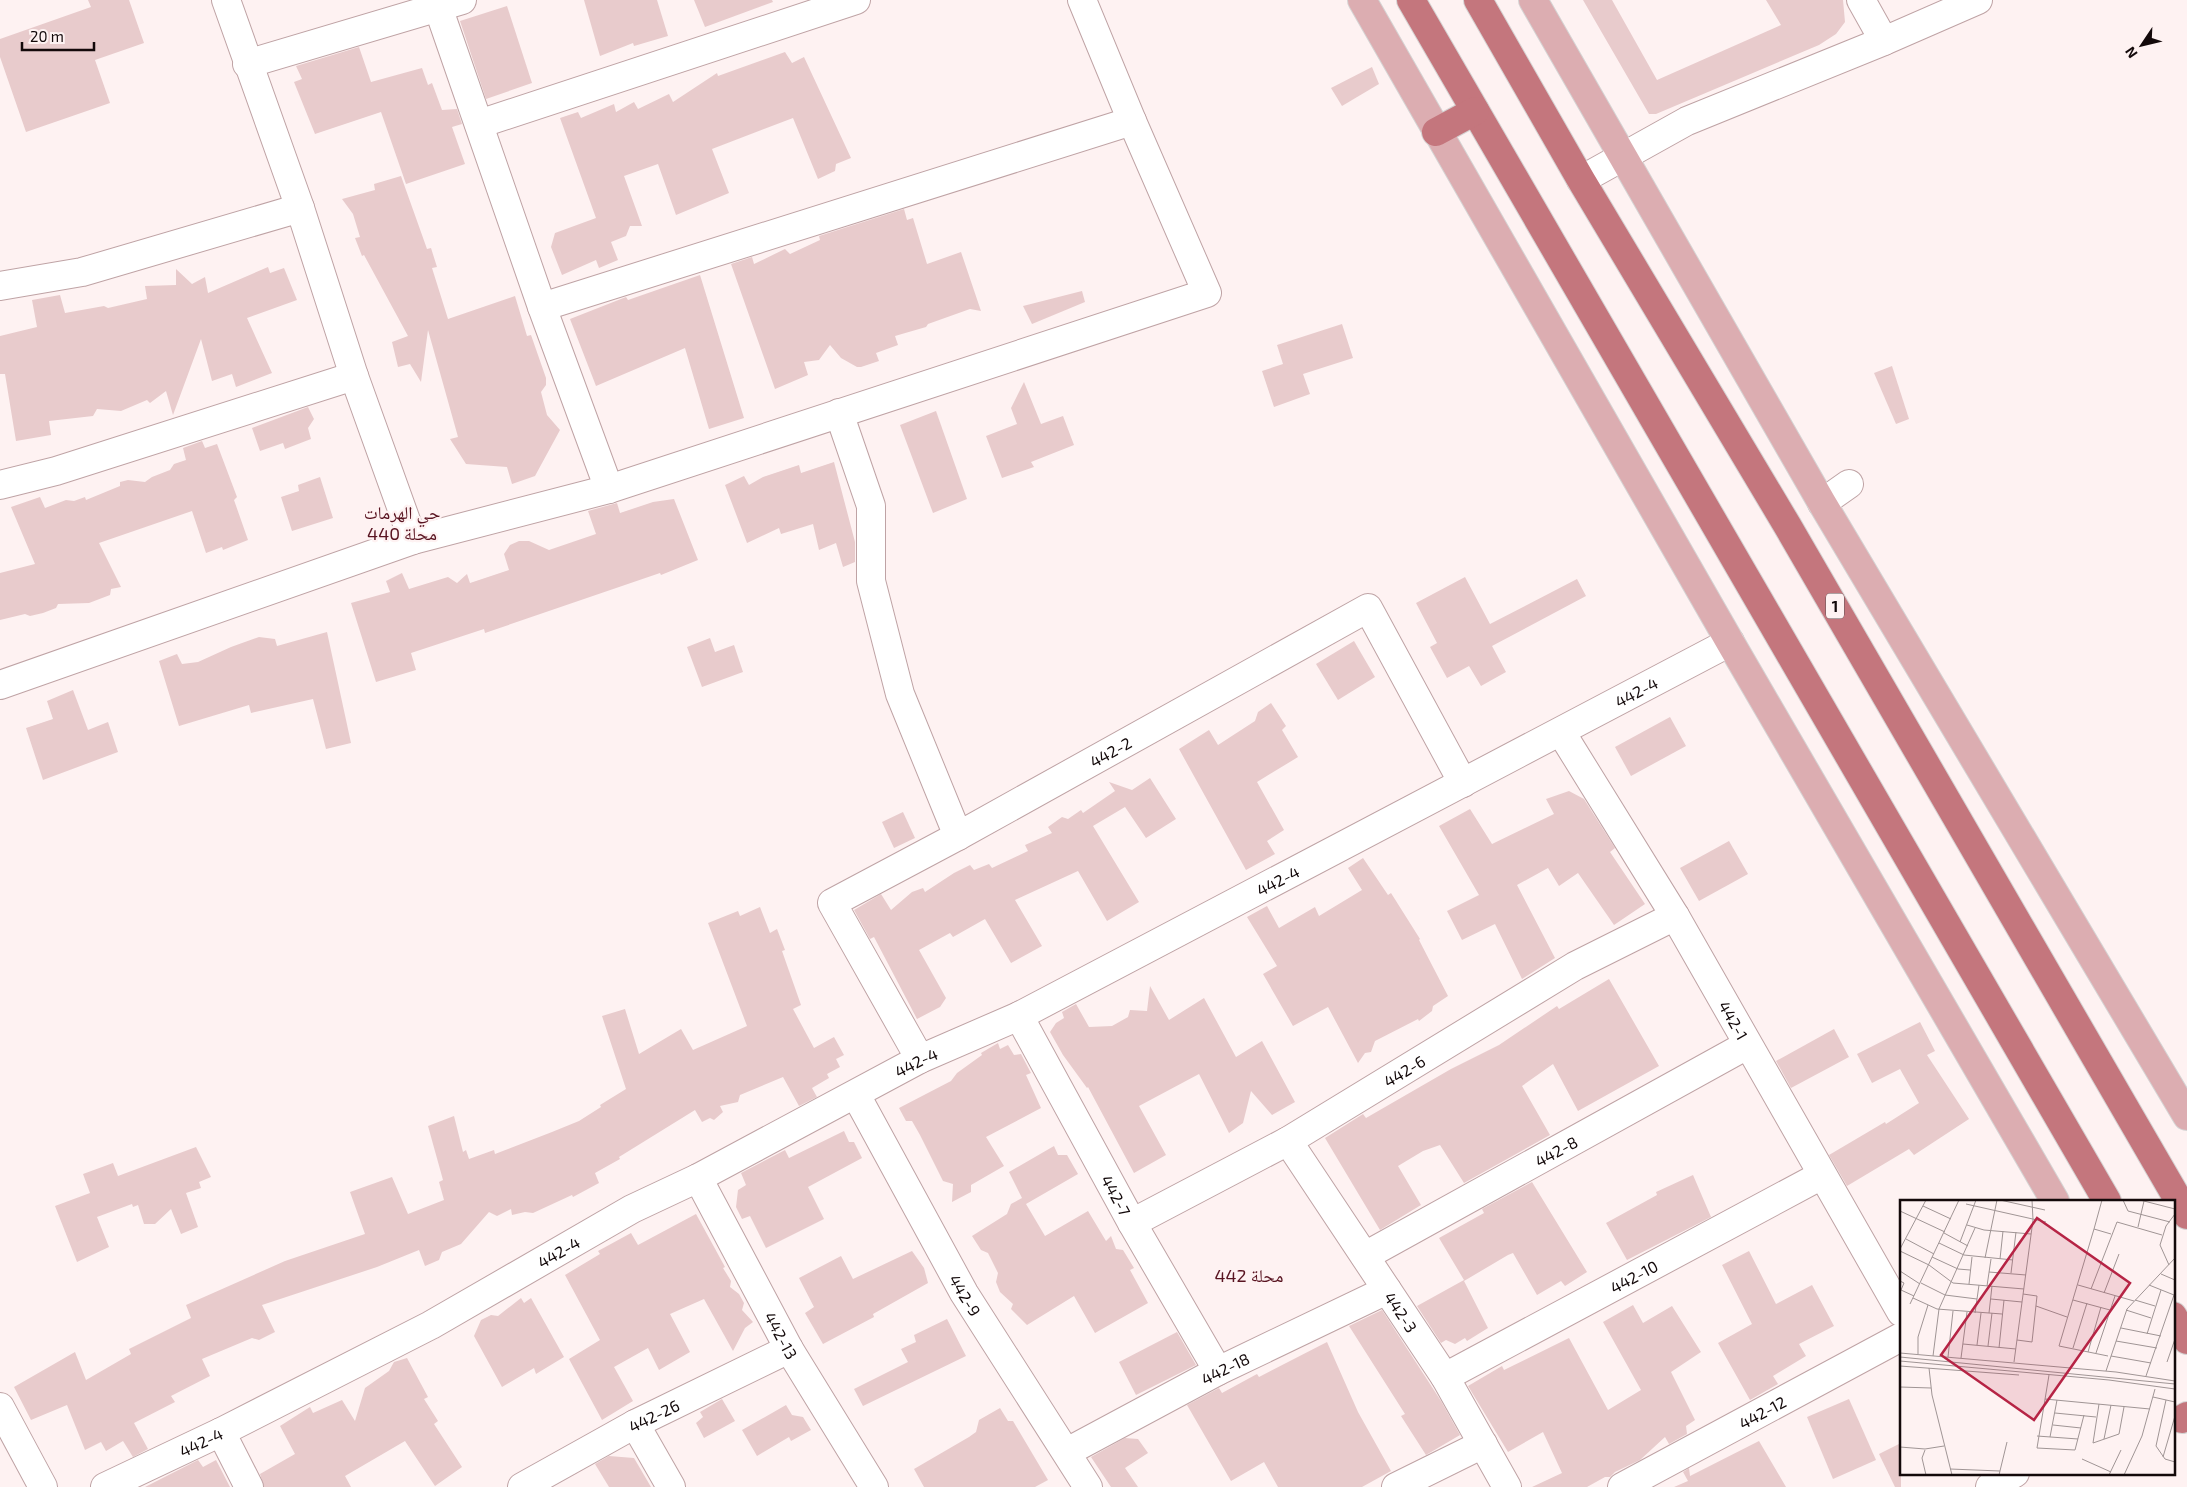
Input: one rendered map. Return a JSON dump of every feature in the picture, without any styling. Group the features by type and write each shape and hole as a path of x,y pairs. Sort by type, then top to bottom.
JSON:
{"highway":[{"path":"1411,0 2105,1200"},
{"name":"1","path":"1478,0 1581,180 1787,525 2187,1215"},
{"path":"1436,132 1475,111"},
{"path":"2174,1318 2187,1340"}],"main road":[{"path":"1362,0 1730,642 2054,1200"},
{"path":"1533,0 1822,503 2187,1116"}],"street":[{"path":"226,0 247,64 300,208 354,376 413,540"},
{"path":"479,124 856,0"},
{"path":"0,685 413,540 609,489 1207,294 1082,0"},
{"path":"1860,0 1884,41"},
{"path":"1581,180 1687,121 1884,41 1978,0"},
{"path":"247,64 450,4 479,124 542,307 609,489"},
{"path":"542,307 1132,121"},
{"path":"0,286 82,272 300,208"},
{"path":"0,485 65,468 354,376"},
{"path":"839,413 871,506 872,581 900,694 958,836"},
{"path":"1822,503 1849,484"},
{"name":"442-2","path":"920,1058 832,903 958,836 1368,608 1463,783"},
{"name":"442-4","path":"105,1487 221,1432 439,1320 632,1209 698,1178 856,1095 920,1058 1019,1016 1730,642"},
{"name":"442-1","path":"1561,732 1675,916 1900,1310"},
{"name":"442-6","path":"1132,1223 1288,1141 1575,966 1675,916"},
{"name":"442-7","path":"1019,1016 1132,1223 1218,1371"},
{"name":"442-8","path":"1365,1256 1747,1045"},
{"name":"442-9","path":"856,1095 964,1293 1088,1487"},
{"name":"442-3","path":"1288,1141 1445,1377 1507,1487"},
{"name":"442-10","path":"1445,1377 1822,1175"},
{"name":"442-13","path":"698,1178 789,1349 874,1487"},
{"name":"442-18","path":"1067,1452 1218,1371 1387,1290"},
{"name":"442-12","path":"1622,1487 1900,1338"},
{"name":"442-26","path":"522,1487 635,1424 789,1349"},
{"path":"0,1407 43,1487"},
{"path":"635,1424 671,1487"},
{"path":"221,1432 249,1487"},
{"path":"1396,1487 1483,1444"},
{"path":"1990,1487 2012,1474"}],"building":[{"path":"88,0 129,0 144,43 95,60 110,103 26,132 0,57 0,39 91,7"},
{"path":"584,0 657,0 668,36 634,46 633,43 600,56"},
{"path":"694,0 772,0 773,2 705,27"},
{"path":"1583,0 1612,0 1657,80 1781,25 1766,0 1843,0 1845,22 1836,34 1819,45 1656,114 1649,114"},
{"path":"507,6 532,83 486,99 460,21"},
{"path":"359,47 371,82 422,68 428,85 432,83 442,110 457,109 462,124 452,127 465,164 406,184 381,112 315,134 294,82 302,79 296,66"},
{"path":"785,52 792,63 804,57 851,158 836,164 835,171 818,179 793,118 712,149 729,193 676,215 658,164 624,176 642,226 630,226 626,236 611,242 618,260 599,268 596,260 562,275 551,247 555,233 596,218 560,118 578,112 581,118 614,104 616,112 634,102 638,109 669,94 673,102 717,73 718,76"},
{"path":"1372,67 1379,84 1342,106 1331,88"},
{"path":"401,176 427,249 431,248 437,267 432,268 448,319 515,296 527,336 531,335 546,378 546,385 541,392 547,415 560,430 535,476 512,484 507,467 466,464 450,439 458,437 428,330 421,382 410,364 398,367 392,342 408,336 364,255 362,256 355,238 360,237 353,214 342,199 375,190 374,184"},
{"path":"904,209 907,220 913,218 927,264 961,252 981,311 970,309 928,324 926,327 895,336 898,345 876,353 879,361 861,367 857,367 841,358 830,345 819,360 804,362 808,375 775,389 731,264 752,257 754,264 785,249 790,254 820,240 819,236"},
{"path":"268,267 270,273 284,268 297,300 247,318 272,373 236,387 232,374 212,381 201,339 173,415 166,391 150,403 147,400 121,411 97,409 93,416 49,421 51,435 16,441 5,374 0,374 0,336 37,327 32,300 60,295 65,313 104,306 108,308 147,299 145,286 176,285 176,269 192,284 205,277 208,293"},
{"path":"700,275 744,418 709,429 685,348 596,386 570,319 626,297 628,300"},
{"path":"1082,291 1085,302 1032,324 1023,306"},
{"path":"1342,324 1353,358 1303,374 1310,394 1274,407 1262,371 1283,364 1277,345"},
{"path":"1892,366 1909,419 1896,424 1874,373"},
{"path":"1024,382 1041,424 1063,416 1074,445 1031,462 1034,467 1002,478 986,436 1017,424 1011,408"},
{"path":"308,407 314,419 308,428 311,439 285,449 283,443 260,451 252,428"},
{"path":"936,411 967,499 933,513 900,425"},
{"path":"202,441 205,448 217,444 237,497 234,500 248,540 223,550 222,547 206,553 192,511 99,543 121,587 111,589 110,595 89,603 58,604 56,608 43,613 30,616 25,614 0,620 0,573 35,564 11,507 40,497 45,508 66,500 74,501 85,497 86,500 120,486 120,482 128,480 145,482 170,470 174,464 186,460 183,448"},
{"path":"834,462 855,542 855,562 843,567 836,543 819,550 813,524 781,534 779,528 747,543 725,485 744,476 749,485 763,477 799,465 801,473"},
{"path":"320,477 333,518 292,531 281,497 299,491 298,485"},
{"path":"674,499 698,560 661,575 660,573 485,633 484,629 411,653 416,670 376,682 351,603 390,592 386,581 402,573 409,589 448,577 457,583 467,574 470,583 509,570 504,554 510,545 519,541 529,541 549,550 596,534 588,511 617,503 620,513 653,502"},
{"path":"1465,577 1490,624 1577,579 1586,596 1492,646 1506,672 1481,686 1469,666 1447,678 1430,647 1437,643 1416,603"},
{"path":"327,632 351,743 326,749 313,699 251,713 249,705 179,726 159,661 177,654 182,664 198,662 259,637 275,639 277,646"},
{"path":"710,638 715,652 734,645 743,672 702,687 687,647"},
{"path":"1354,641 1375,677 1338,700 1316,664"},
{"path":"73,690 88,730 108,722 118,752 43,780 26,728 53,719 47,701"},
{"path":"1271,703 1286,726 1282,730 1298,757 1257,782 1284,830 1267,841 1275,854 1246,870 1179,749 1209,730 1218,745 1255,721 1258,712"},
{"path":"1670,717 1686,746 1631,776 1615,747"},
{"path":"1150,778 1176,819 1146,838 1125,807 1093,826 1139,902 1107,921 1078,871 1015,900 1042,946 1011,963 985,919 953,937 950,933 919,950 946,998 940,1007 917,1019 874,937 870,939 854,910 881,894 891,910 912,892 923,888 925,892 970,865 974,870 989,864 992,868 1028,851 1025,845 1052,833 1048,827 1062,817 1068,819 1081,810 1083,813 1115,791 1109,782 1132,790"},
{"path":"1569,791 1584,799 1615,848 1610,852 1645,904 1614,925 1578,873 1559,886 1548,868 1517,885 1555,958 1522,979 1495,924 1462,940 1447,911 1479,895 1439,826 1470,809 1492,844 1554,814 1546,799"},
{"path":"903,812 915,838 894,848 882,822"},
{"path":"1729,841 1748,874 1699,901 1680,868"},
{"path":"1363,858 1388,895 1391,893 1420,939 1448,996 1433,1006 1432,1011 1419,1021 1418,1019 1375,1041 1371,1052 1365,1053 1358,1063 1328,1007 1293,1026 1263,974 1277,966 1247,917 1267,906 1279,928 1315,907 1319,916 1362,890 1348,868"},
{"path":"760,907 770,933 777,929 785,950 782,951 801,1005 793,1009 814,1048 834,1037 844,1055 836,1059 840,1067 827,1074 829,1078 812,1088 817,1097 799,1106 783,1077 740,1095 738,1102 720,1106 723,1112 714,1120 710,1118 702,1122 695,1110 595,1173 599,1183 573,1197 572,1195 533,1213 525,1212 512,1215 511,1209 497,1216 489,1212 461,1244 442,1252 439,1260 425,1266 419,1250 377,1267 262,1305 275,1332 259,1340 252,1338 202,1359 210,1376 171,1396 175,1402 134,1423 148,1449 133,1457 123,1441 106,1451 101,1442 85,1450 67,1405 31,1420 14,1387 75,1352 86,1380 131,1354 129,1349 191,1318 186,1305 285,1261 365,1234 350,1192 392,1177 408,1214 444,1200 439,1182 443,1180 428,1126 454,1116 463,1152 466,1150 469,1159 494,1150 495,1154 552,1132 579,1121 601,1107 600,1105 626,1089 602,1016 625,1009 639,1054 681,1029 693,1050 747,1026 708,923 738,911 740,916"},
{"path":"1609,979 1659,1066 1578,1111 1553,1064 1522,1086 1550,1135 1464,1183 1440,1145 1423,1151 1398,1166 1421,1205 1380,1230 1325,1138 1363,1114 1366,1118 1451,1069 1499,1045 1557,1006 1559,1009"},
{"path":"1150,986 1169,1020 1204,998 1236,1057 1262,1041 1295,1102 1272,1115 1251,1091 1243,1123 1229,1133 1199,1074 1139,1106 1166,1155 1134,1173 1088,1087 1063,1055 1050,1032 1056,1023 1064,1018 1062,1012 1076,1004 1089,1027 1112,1026 1128,1017 1130,1010 1147,1011"},
{"path":"1920,1022 1935,1051 1927,1055 1969,1119 1914,1155 1909,1149 1847,1186 1829,1155 1885,1122 1886,1124 1919,1103 1900,1069 1872,1083 1857,1054"},
{"path":"1834,1029 1849,1057 1791,1088 1776,1061"},
{"path":"998,1043 1000,1049 1008,1045 1014,1055 1021,1054 1031,1073 1026,1075 1041,1108 986,1137 1004,1166 971,1185 971,1192 952,1202 953,1184 943,1181 912,1121 906,1121 899,1108 951,1081 957,1073 982,1055 981,1053"},
{"path":"844,1131 849,1142 854,1142 862,1158 808,1187 824,1219 766,1248 750,1216 742,1219 736,1207 738,1190 746,1185 741,1173 785,1150 789,1158"},
{"path":"1054,1146 1058,1155 1067,1155 1078,1174 1026,1204 1045,1236 1088,1211 1106,1241 1111,1236 1116,1249 1123,1250 1134,1268 1130,1270 1148,1303 1095,1333 1074,1296 1027,1325 1011,1309 1013,1304 1000,1292 996,1282 998,1273 988,1253 981,1250 972,1236 1007,1214 1011,1204 1022,1198 1009,1172"},
{"path":"196,1147 211,1177 199,1182 201,1188 186,1193 198,1227 181,1234 171,1209 155,1224 144,1224 138,1205 133,1207 132,1204 97,1217 109,1247 77,1262 55,1206 90,1193 83,1174 113,1163 118,1176"},
{"path":"1693,1175 1711,1217 1627,1260 1606,1223 1657,1195 1656,1192"},
{"path":"1532,1182 1587,1272 1565,1286 1561,1281 1537,1295 1513,1253 1508,1255 1464,1281 1488,1328 1467,1341 1465,1338 1455,1344 1446,1340 1441,1343 1417,1306 1464,1280 1439,1238 1484,1213 1482,1209"},
{"path":"696,1214 725,1267 723,1268 731,1281 730,1287 739,1294 744,1303 742,1310 753,1322 745,1328 733,1351 704,1299 670,1314 690,1352 659,1370 648,1348 614,1367 633,1401 602,1420 569,1359 600,1340 565,1275 600,1254 598,1251 631,1233 638,1245"},
{"path":"912,1251 924,1268 928,1283 873,1314 874,1317 823,1344 805,1313 814,1307 799,1278 841,1256 853,1279"},
{"path":"1749,1251 1776,1304 1812,1285 1834,1326 1799,1344 1806,1356 1773,1376 1778,1384 1750,1400 1718,1343 1752,1324 1722,1265"},
{"path":"521,1298 524,1303 531,1298 564,1357 536,1374 534,1368 502,1387 474,1336 481,1320 491,1315 498,1316"},
{"path":"1633,1305 1643,1323 1672,1306 1701,1352 1671,1372 1695,1420 1686,1426 1687,1434 1669,1444 1665,1437 1640,1460 1615,1472 1610,1477 1605,1477 1587,1487 1532,1487 1562,1473 1543,1432 1508,1452 1468,1386 1502,1366 1504,1370 1569,1338 1608,1410 1641,1390 1603,1322"},
{"path":"1382,1310 1441,1401 1460,1435 1426,1455 1401,1416 1405,1414 1349,1326"},
{"path":"947,1319 966,1356 863,1406 854,1389 908,1362 901,1349 916,1342 914,1335"},
{"path":"1177,1332 1196,1365 1136,1395 1119,1362"},
{"path":"1327,1342 1358,1412 1391,1471 1362,1487 1278,1487 1264,1462 1231,1481 1187,1405 1219,1388 1222,1393 1257,1374 1259,1377"},
{"path":"407,1358 428,1397 424,1399 438,1421 434,1424 462,1467 435,1486 405,1441 345,1476 351,1487 264,1487 260,1474 295,1454 280,1426 310,1407 313,1413 342,1400 355,1421 365,1388 389,1371 394,1362"},
{"path":"722,1399 735,1421 704,1438 696,1423 703,1417 700,1412"},
{"path":"1849,1399 1876,1460 1833,1479 1807,1417"},
{"path":"786,1405 792,1415 803,1417 811,1430 791,1441 789,1437 757,1456 742,1430"},
{"path":"1000,1408 1008,1421 1013,1421 1048,1480 1035,1487 924,1487 914,1469 969,1437 976,1432 979,1420"},
{"path":"1125,1438 1138,1439 1148,1453 1125,1468 1138,1487 1111,1487 1091,1457"},
{"path":"1759,1441 1786,1487 1674,1487 1688,1481 1683,1472 1689,1468 1690,1476"},
{"path":"1900,1444 1901,1487 1895,1487 1879,1454"},
{"path":"609,1456 634,1458 651,1487 609,1487 595,1464"},
{"path":"198,1460 203,1467 216,1460 230,1487 145,1487"}],"district":[{"name":"حي الهرمات محلة 440","path":"402,522"},
{"name":"محلة 442","path":"1249,1275"}]}
